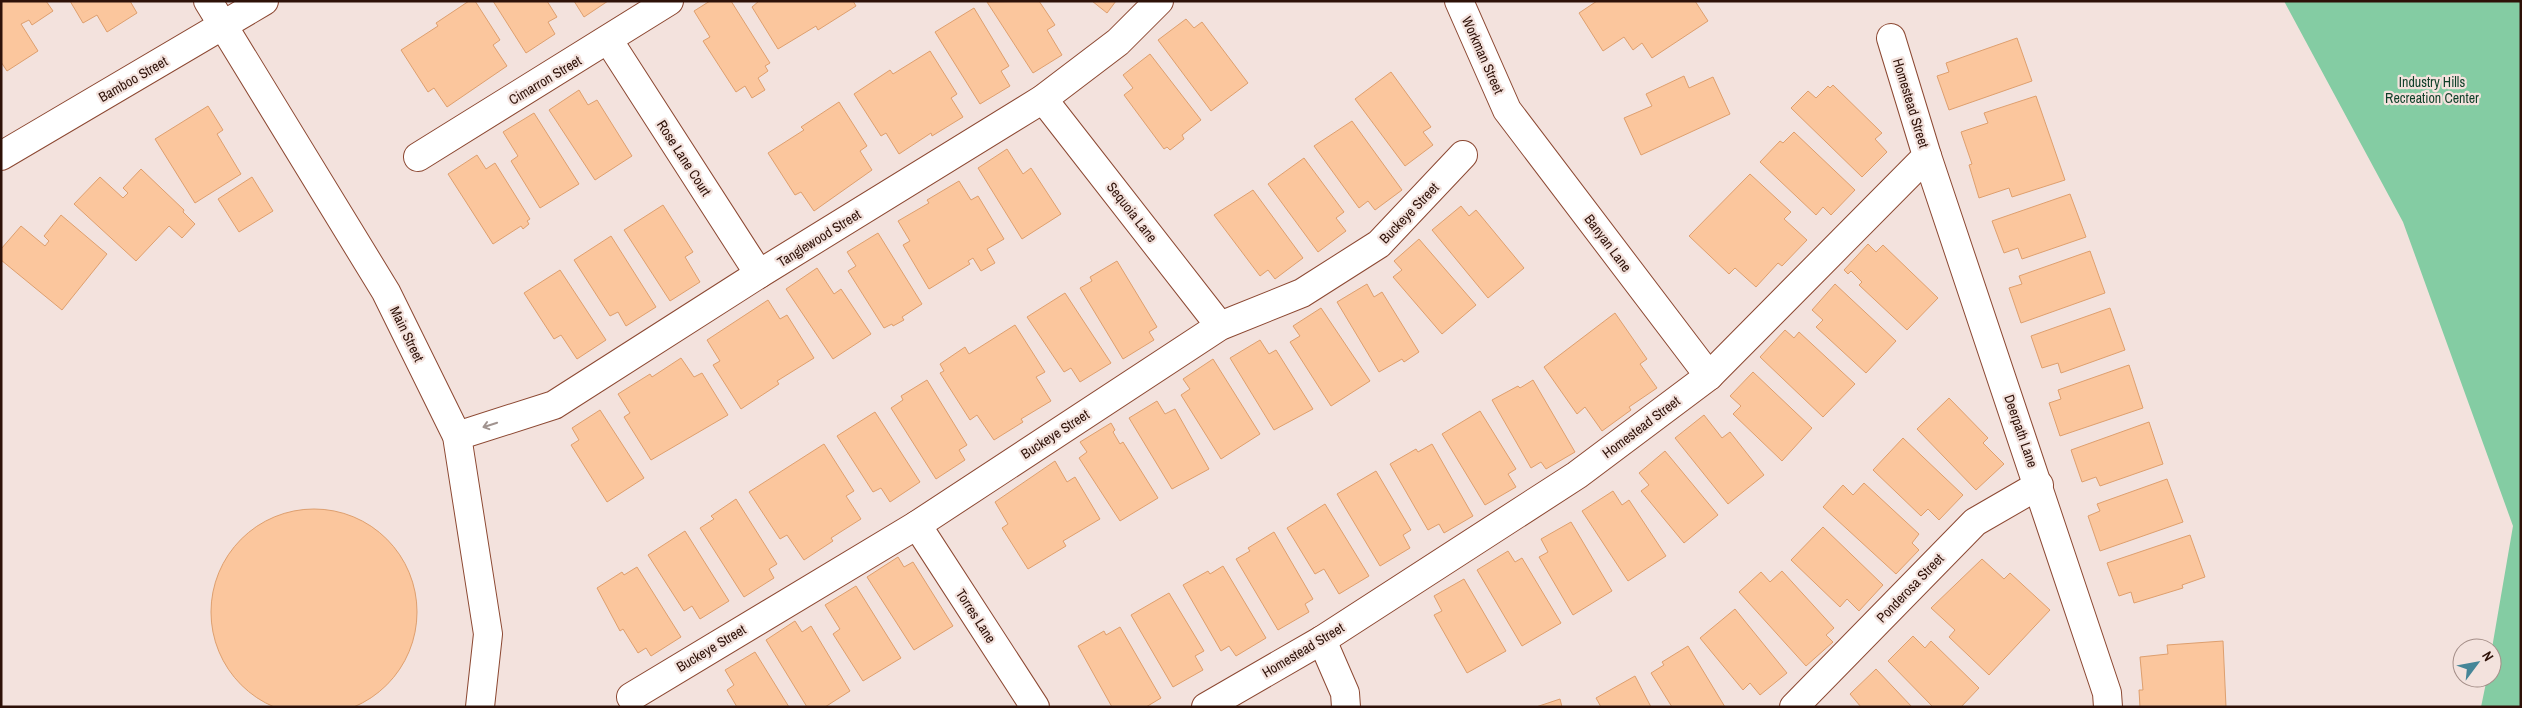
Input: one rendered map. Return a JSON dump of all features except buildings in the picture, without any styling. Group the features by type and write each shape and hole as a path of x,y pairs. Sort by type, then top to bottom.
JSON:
{"street":[{"name":"Main Street","path":"208,1 386,292 457,436 488,634 480,707"},
{"name":"Bamboo Street","path":"1,156 264,1"},
{"name":"Cimarron Street","path":"418,157 670,1"},
{"name":"Tanglewood Street","path":"457,436 554,405 759,274 1044,99 1118,42 1159,1"},
{"name":"Workman Street","path":"1459,1 1507,110"},
{"name":"Homestead Street","path":"1206,707 1322,640 1578,475 1709,376 1927,156 1891,38"},
{"name":"Rose Lane Court","path":"608,41 759,274"},
{"name":"Sequoia Lane","path":"1044,99 1220,326"},
{"name":"Banyan Lane","path":"1507,110 1709,376"},
{"name":"Buckeye Street","path":"631,697 917,525 1220,326 1302,293 1379,244 1464,156"},
{"name":"Deerpath Lane","path":"1927,156 2107,692 2108,707"},
{"name":"Ponderosa Street","path":"1794,707 1975,522 2039,485"},
{"name":"Torres Lane","path":"917,525 1036,707"},
{"path":"1322,640 1344,692 1346,707"}],"green space":[{"name":"Industry Hills Recreation Center","path":"2284,1 2521,1 2521,707 2481,707 2485,688 2502,688 2502,638 2494,638 2513,526 2403,222"}]}
